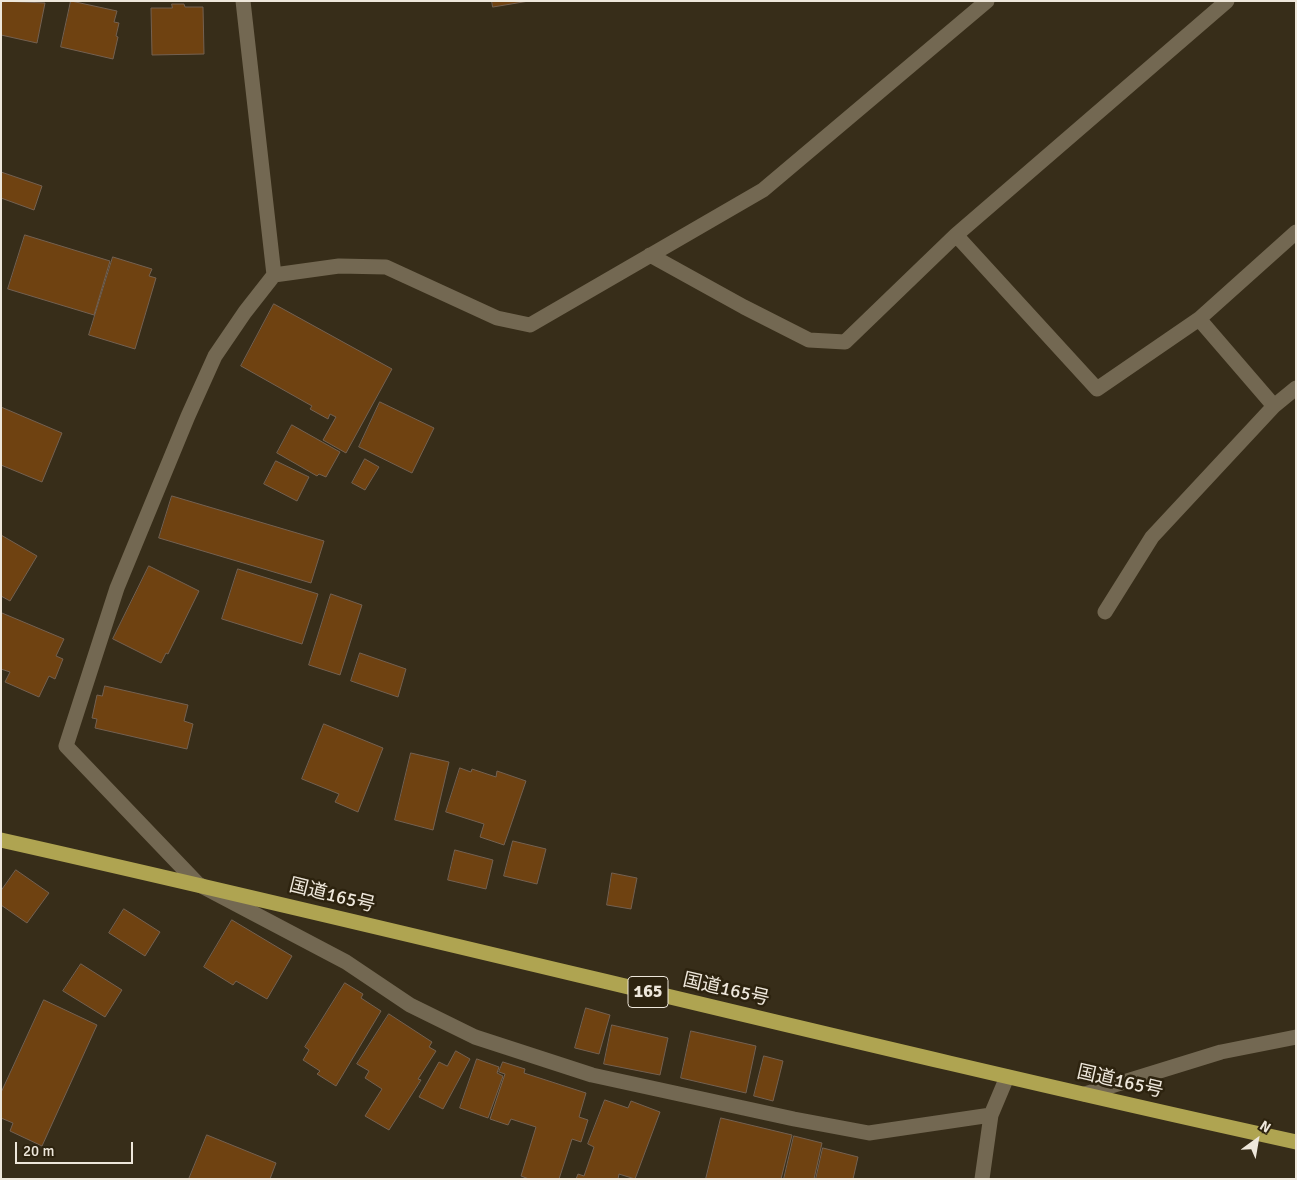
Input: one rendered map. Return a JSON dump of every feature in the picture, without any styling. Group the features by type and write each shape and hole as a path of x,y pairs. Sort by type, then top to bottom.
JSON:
{"highway":[{"name":"国道165号","path":"1,840 198,884 1007,1077 1296,1142"}],"street":[{"path":"243,1 274,275"},
{"path":"987,1 763,190 530,325 497,318 386,267 339,266 274,275 245,312 215,356 199,390 116,588 66,746 198,884 346,962 410,1005 475,1036 592,1075 794,1119 869,1133 990,1115"},
{"path":"650,255 809,340 845,342 956,235 1227,1"},
{"path":"956,235 1097,389 1199,319 1296,232"},
{"path":"1199,319 1274,406"},
{"path":"1105,612 1152,537 1274,406 1296,388"},
{"path":"1085,1094 1220,1052 1296,1037"},
{"path":"982,1179 990,1115 1007,1077"}],"building":[{"path":"1,1 45,3 37,43 1,35"},
{"path":"71,1 117,11 114,22 119,23 116,36 118,37 113,59 61,47"},
{"path":"492,1 529,1 493,7"},
{"path":"172,4 184,4 185,7 203,7 204,54 152,55 151,8 172,8"},
{"path":"1,172 42,186 34,210 1,198"},
{"path":"25,235 110,261 94,315 8,289"},
{"path":"113,257 152,269 149,276 156,278 135,349 89,335"},
{"path":"274,304 392,369 346,453 323,440 336,417 330,414 328,419 310,409 312,406 241,366"},
{"path":"380,402 434,428 412,473 359,447"},
{"path":"1,407 62,433 42,482 1,465"},
{"path":"292,425 340,452 326,477 319,474 317,476 277,453"},
{"path":"365,459 379,467 365,490 352,483"},
{"path":"276,461 309,477 297,501 264,484"},
{"path":"172,496 324,541 311,583 159,538"},
{"path":"1,535 37,556 10,601 1,596"},
{"path":"149,566 199,591 168,654 166,653 161,663 113,639"},
{"path":"238,569 318,594 302,644 222,619"},
{"path":"331,594 362,605 340,675 309,665"},
{"path":"2,613 64,639 56,656 63,659 55,679 49,676 39,697 5,682 10,672 1,669"},
{"path":"360,653 406,669 398,697 351,681"},
{"path":"105,686 188,705 184,721 193,724 187,749 95,728 97,719 92,718 97,695 102,696"},
{"path":"324,724 383,748 358,812 335,802 339,794 302,779"},
{"path":"411,753 449,762 433,830 395,820"},
{"path":"460,768 471,772 472,769 496,777 497,771 526,781 504,845 480,837 484,824 446,812"},
{"path":"513,841 546,849 537,884 504,876"},
{"path":"455,850 493,860 486,889 448,880"},
{"path":"16,870 49,893 27,923 1,905 1,891"},
{"path":"612,873 637,878 631,909 607,905"},
{"path":"124,909 160,932 145,956 109,933"},
{"path":"232,920 292,956 267,999 236,981 233,985 204,967"},
{"path":"81,964 122,990 105,1017 63,991"},
{"path":"345,983 363,994 361,998 381,1011 336,1086 317,1074 320,1071 303,1060 309,1050 305,1047"},
{"path":"44,1000 97,1025 42,1146 10,1131 13,1123 1,1118 1,1093"},
{"path":"586,1008 610,1015 599,1054 575,1048"},
{"path":"389,1014 432,1042 429,1047 436,1051 418,1079 421,1080 389,1130 365,1116 382,1089 365,1078 369,1071 357,1064"},
{"path":"612,1025 668,1038 660,1075 604,1064"},
{"path":"691,1031 756,1046 746,1093 681,1078"},
{"path":"456,1051 470,1059 443,1109 419,1097 439,1062 447,1066"},
{"path":"764,1056 783,1061 773,1101 754,1096"},
{"path":"477,1059 499,1067 497,1073 503,1076 488,1118 460,1108"},
{"path":"503,1062 525,1069 524,1073 586,1093 579,1117 588,1120 581,1142 572,1139 559,1179 529,1179 521,1176 536,1127 511,1119 508,1125 490,1119 505,1074 499,1072"},
{"path":"605,1100 628,1108 631,1101 660,1112 635,1179 619,1174 618,1179 576,1179 578,1174 584,1176 594,1147 588,1144"},
{"path":"721,1118 792,1135 781,1179 706,1179"},
{"path":"207,1135 276,1163 270,1179 189,1179"},
{"path":"794,1136 822,1143 814,1179 784,1179"},
{"path":"823,1148 858,1157 853,1179 816,1179"}]}
